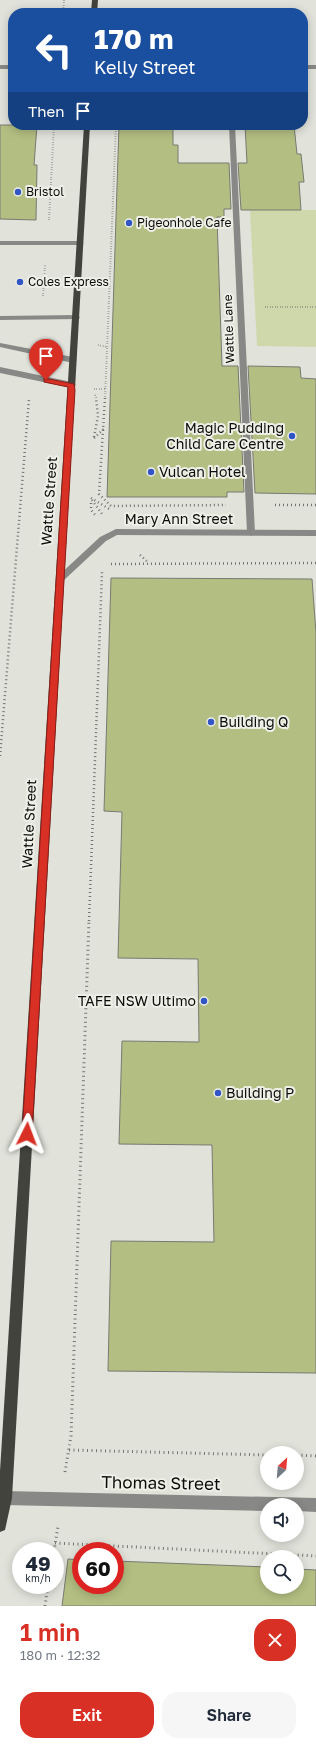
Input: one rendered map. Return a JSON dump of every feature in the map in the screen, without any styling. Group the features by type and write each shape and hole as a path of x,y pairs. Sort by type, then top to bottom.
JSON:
{"main road":[{"name":"Wattle Street","path":"0,1525 5,1498 87,130"}],"street":[{"name":"Wattle Lane","path":"232,130 250,533"},
{"path":"0,243 80,243"},
{"path":"0,318 76,317"},
{"path":"0,345 73,360"},
{"path":"0,370 72,385"},
{"name":"Mary Ann Street","path":"60,579 103,540 116,532 316,533"},
{"name":"Thomas Street","path":"5,1498 316,1505"}],"path":[{"path":"116,130 106,389 99,494 111,506 230,505"},
{"path":"259,307 316,307"},
{"path":"102,346 107,347"},
{"path":"101,389 106,389"},
{"path":"0,756 30,394"},
{"path":"94,438 104,429"},
{"path":"274,505 316,505"},
{"path":"110,564 316,563"},
{"path":"71,1436 102,565"},
{"path":"69,1450 260,1454"},
{"path":"304,1455 316,1456"},
{"path":"64,1542 316,1556"},
{"path":"45,1606 47,1594"}],"green space":[{"path":"250,210 316,210 316,347 257,346"}],"building":[{"name":"Bristol","path":"0,125 8,125 8,130 37,130 34,165 37,165 36,220 0,219"},
{"path":"119,130 173,130 173,145 178,145 178,163 229,163 231,209 224,209 224,217 217,217 222,366 238,366 244,492 227,492 227,497 107,497"},
{"path":"245,130 295,130 297,154 301,154 304,182 299,182 301,210 241,210 238,163 247,163"},
{"name":"Magic Pudding Child Care Centre","path":"248,366 300,367 301,378 316,379 316,494 255,493"},
{"name":"TAFE NSW Ultimo","path":"111,578 312,579 316,633 316,1373 108,1371 111,1241 214,1242 212,1145 119,1144 122,1041 199,1042 198,959 118,958 122,812 104,811"},
{"path":"68,1559 72,1559 72,1594 124,1594 124,1561 260,1567 260,1594 304,1594 304,1569 316,1570 316,1606 62,1606"}],"place":[{"name":"Bristol","path":"18,192"},
{"name":"Pigeonhole Cafe","path":"129,223"},
{"name":"Coles Express","path":"20,282"},
{"name":"Magic Pudding Child Care Centre","path":"292,436"},
{"name":"Vulcan Hotel","path":"151,472"},
{"name":"Building Q","path":"211,722"},
{"name":"TAFE NSW Ultimo","path":"204,1001"},
{"name":"Building P","path":"218,1093"}],"route":[{"path":"27,1134 72,390 72,385 46,380"}]}
